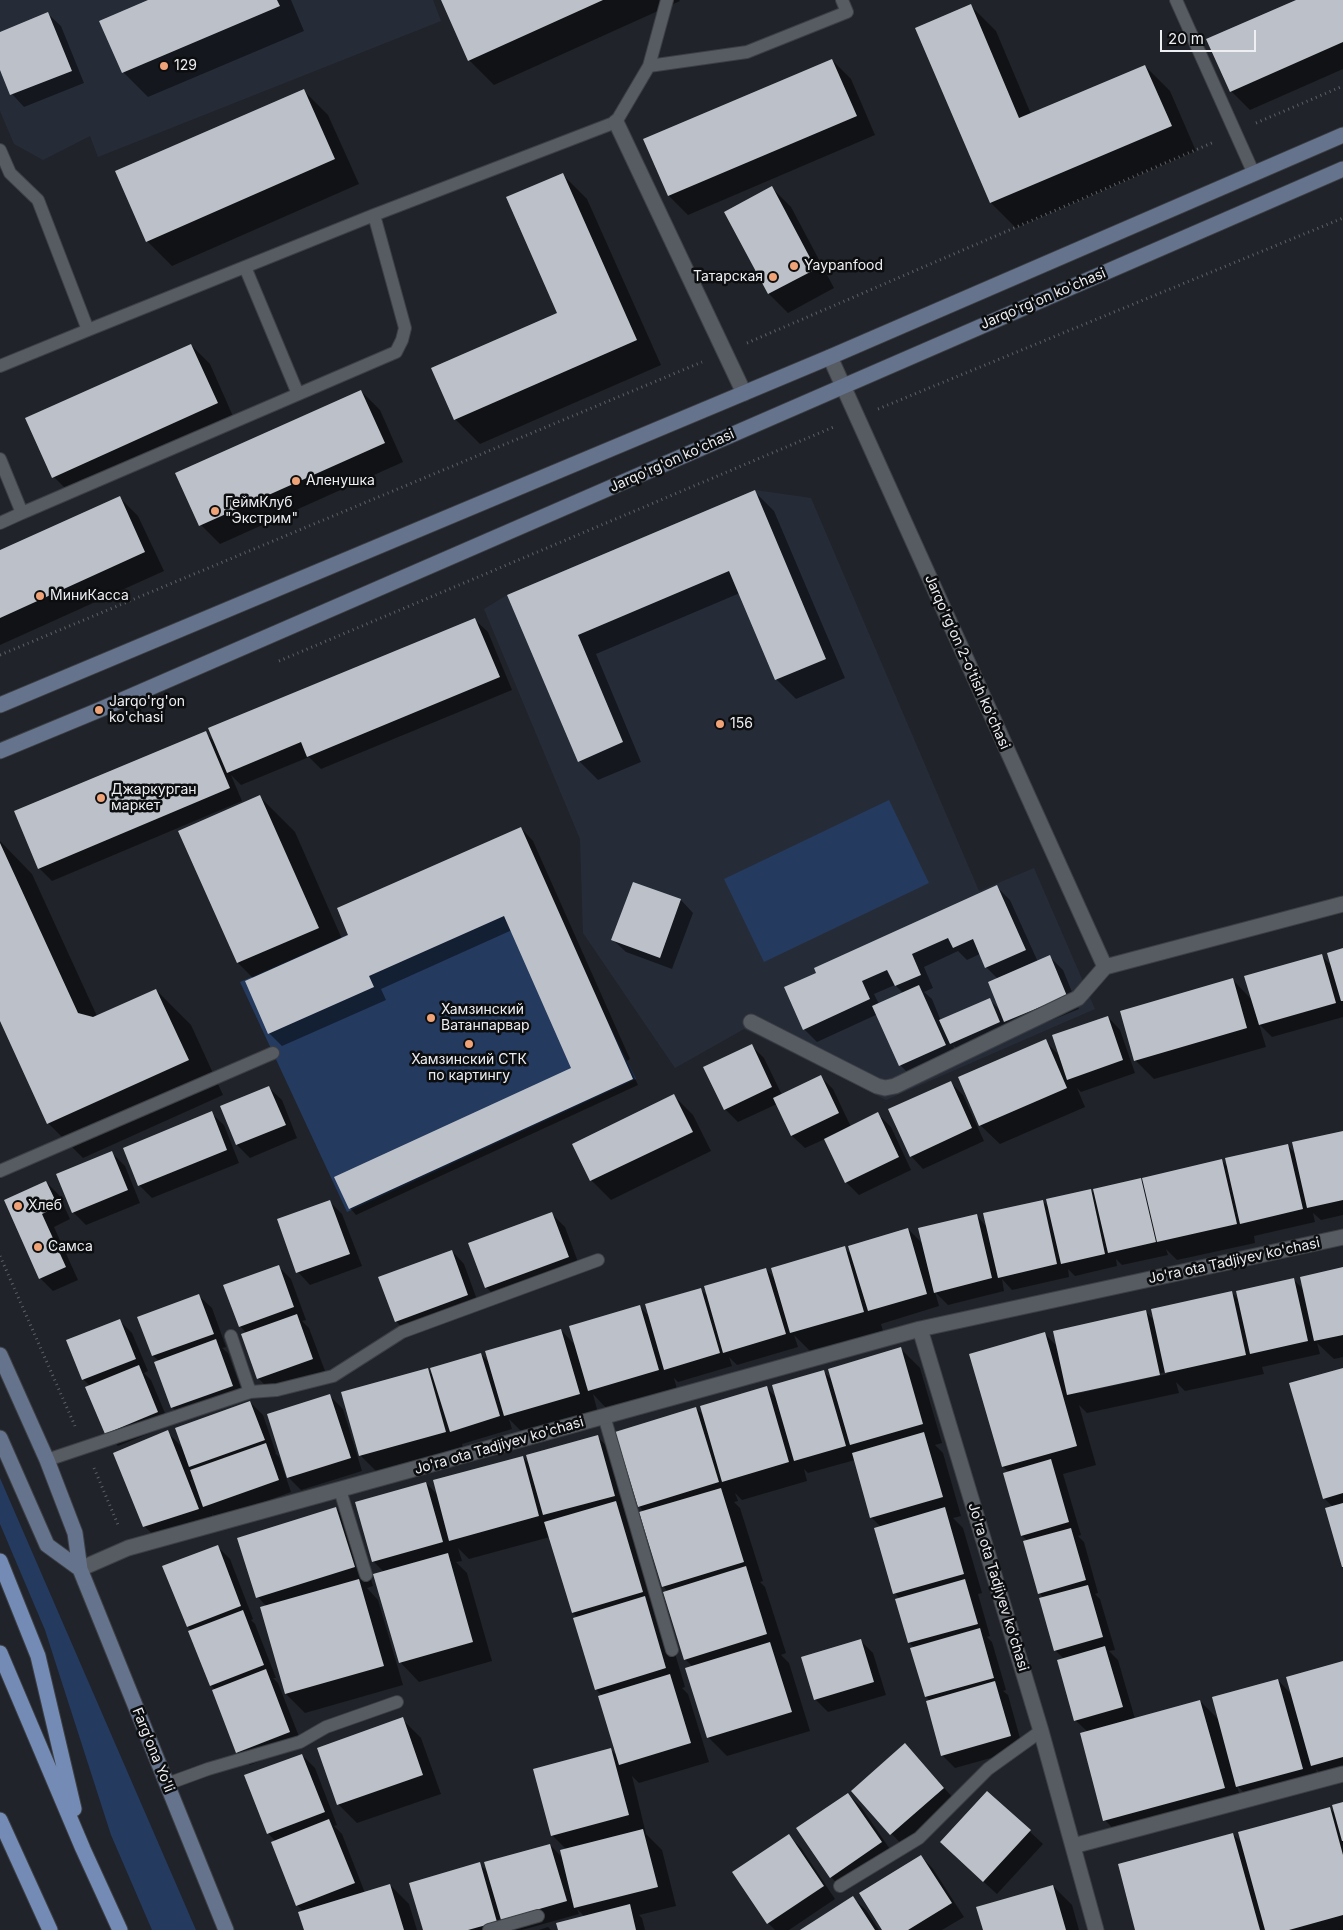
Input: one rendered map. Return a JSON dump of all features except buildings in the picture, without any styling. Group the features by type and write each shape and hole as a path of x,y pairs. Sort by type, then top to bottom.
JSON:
{"main road":[{"path":"0,705 830,358 1343,135"},
{"name":"Jarqo'rg'on ko'chasi","path":"0,752 1343,169"},
{"name":"Farg'ona Yo'li","path":"0,1354 47,1460 75,1533 80,1569 226,1930"},
{"path":"0,1438 47,1545 80,1569"},
{"path":"0,1561 38,1656 83,1849"},
{"path":"0,1653 83,1849 120,1930"},
{"path":"2,1828 50,1930"}],"street":[{"path":"616,122 723,353 744,393"},
{"name":"Jarqo'rg'on 2-o'tish ko'chasi","path":"830,358 1105,967"},
{"path":"751,1022 877,1086 885,1088 895,1086 1078,998 1105,967 1343,904"},
{"name":"Jo'ra ota Tadjiyev ko'chasi","path":"80,1569 128,1548 920,1329 1343,1237"},
{"name":"Jo'ra ota Tadjiyev ko'chasi","path":"920,1329 1041,1731 1096,1930"},
{"path":"1073,1846 1343,1774"}],"lane":[{"path":"0,366 374,215 616,122 650,66 668,0"},
{"path":"650,66 747,52 846,12 842,0"},
{"path":"1176,0 1254,174"},
{"path":"1,155 10,173 38,200 88,330"},
{"path":"0,523 396,352 405,328 374,215"},
{"path":"245,267 298,394"},
{"path":"0,460 22,513"},
{"path":"0,1171 273,1053"},
{"path":"47,1460 250,1392 277,1390 333,1376 402,1332 598,1260"},
{"path":"231,1336 250,1392"},
{"path":"604,1416 672,1650"},
{"path":"340,1490 366,1575"},
{"path":"167,1784 208,1769 300,1742 326,1727 397,1702"},
{"path":"840,1886 919,1838 988,1769 1041,1731"},
{"path":"489,1930 538,1916"}],"path":[{"path":"0,655 723,353 1343,86"},
{"path":"276,662 857,417 1343,218"},
{"path":"0,1256 128,1548"}],"shaded area":[{"name":"129","path":"0,0 433,0 441,21 98,157 90,136 43,160 14,144 0,111"},
{"name":"156","path":"755,490 811,498 979,891 1034,868 1095,1009 886,1100 744,1029 675,1068 583,933 580,839 484,609 507,595"},
{"path":"889,800 929,883 764,962 724,879"},
{"name":"Хамзинский Ватанпарвар","path":"516,836 636,1079 347,1212 240,982 349,934"},
{"path":"0,1478 196,1930 152,1930 111,1835 45,1630 0,1524"}],"place":[{"name":"129","path":"164,66"},
{"name":"Yaypanfood","path":"794,266"},
{"name":"Татарская","path":"773,277"},
{"name":"Аленушка","path":"296,481"},
{"name":"ГеймКлуб \"Экстрим\"","path":"215,511"},
{"name":"МиниКасса","path":"40,596"},
{"name":"Jarqo'rg'on ko'chasi","path":"99,710"},
{"name":"156","path":"720,724"},
{"name":"Джаркурган маркет","path":"101,798"},
{"name":"Хамзинский Ватанпарвар","path":"431,1018"},
{"name":"Хамзинский СТК по картингу","path":"469,1044"},
{"name":"Хлеб","path":"18,1206"},
{"name":"Самса","path":"38,1247"}]}
